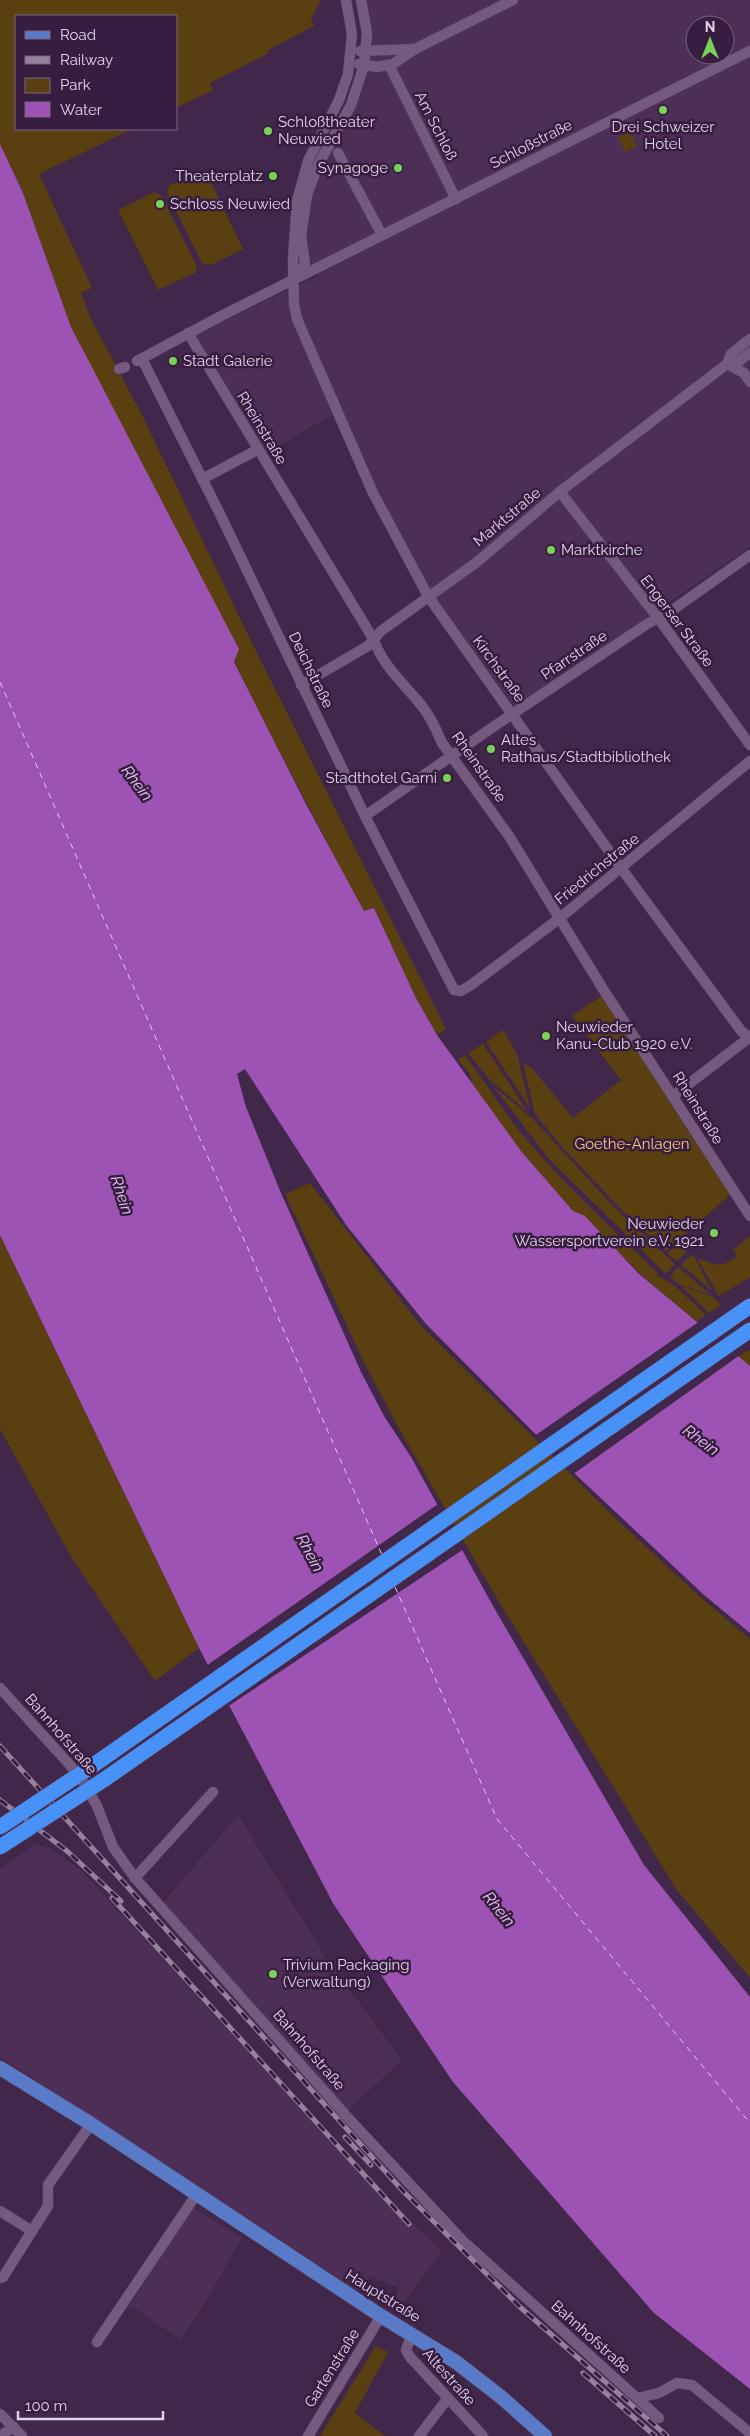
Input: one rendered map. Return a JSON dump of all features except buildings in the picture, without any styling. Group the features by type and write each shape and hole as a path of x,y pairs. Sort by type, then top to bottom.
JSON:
{"highway":[{"path":"0,1827 95,1764 750,1306"},
{"path":"0,1847 135,1759 750,1330"}],"main road":[{"name":"Hauptstraße","path":"0,2068 90,2124 381,2316 456,2362 501,2397 545,2436"}],"street":[{"name":"Kirchstraße","path":"346,0 351,28 351,62 339,100 311,153 301,182 295,213 293,280 297,319 373,492 428,596 621,868 742,1032 750,1037"},
{"path":"293,280 304,269 301,228 307,195 318,165 351,105 364,65 367,33 361,0"},
{"path":"351,62 377,67 389,65 415,49 513,0"},
{"path":"352,51 415,49"},
{"name":"Schloßstraße","path":"139,360 188,333 750,51"},
{"name":"Am Schloß","path":"389,65 456,199"},
{"path":"338,153 382,235"},
{"path":"304,257 313,262 326,264"},
{"name":"Rheinstraße","path":"188,333 257,450 374,640 377,649 399,682 417,700 431,720 442,743 509,836 603,989 750,1216"},
{"name":"Marktstraße","path":"727,364 731,354 750,339"},
{"name":"Marktstraße","path":"301,685 368,646 380,631 477,562 560,492 727,364 738,362 750,353"},
{"name":"Deichstraße","path":"139,360 202,479 365,816 452,988 456,991"},
{"path":"727,364 744,373 750,382"},
{"path":"202,479 257,450"},
{"name":"Engerser Straße","path":"560,492 659,619 750,745"},
{"name":"Pfarrstraße","path":"365,816 647,624 659,619 750,555"},
{"name":"Friedrichstraße","path":"456,991 471,986 560,918 750,761"},
{"path":"673,1096 750,1037"},
{"name":"Bahnhofstraße","path":"0,1688 80,1776 97,1806 113,1848 135,1878 350,2120 463,2241 659,2418"},
{"path":"135,1878 214,1792"},
{"path":"0,2278 3,2277 48,2206 48,2185 90,2124"},
{"path":"97,2342 196,2194"},
{"path":"0,2211 32,2231"},
{"name":"Gartenstraße","path":"308,2436 381,2316"},
{"name":"Altestraße","path":"412,2334 406,2350 483,2436"},
{"path":"638,2398 659,2393 677,2383 692,2384 749,2434"},
{"path":"419,2436 448,2398"},
{"path":"0,2414 22,2436"},
{"path":"0,2436 14,2427"}],"shaded area":[{"path":"363,0 750,0 750,547 515,707 429,593 337,412 261,456 189,338 318,276 306,251 303,222 319,170 352,113 364,80"},
{"name":"Trivium Packaging (Verwaltung)","path":"238,1815 326,1958 402,2060 346,2112 162,1904"},
{"path":"36,1844 52,1849 83,1872 347,2160 442,2251 396,2313 390,2309 399,2288 371,2276 359,2292 0,2057 0,1869"},
{"path":"192,2207 242,2238 181,2340 130,2305"}],"green space":[{"path":"0,0 321,0 311,19 314,26 268,50 269,53 210,83 213,90 178,107 178,15 15,15 15,130 130,130 39,174 92,288 81,293 91,319 142,415 252,643 446,1029 437,1035 416,998 374,908 364,912 262,718 71,327 23,193 0,144"},
{"path":"630,130 637,146 625,152 618,137"},
{"path":"205,170 243,249 211,265 202,263 167,193 170,185"},
{"path":"154,192 161,195 197,266 195,273 158,290 118,210"},
{"name":"Goethe-Anlagen","path":"603,995 684,1125 731,1194 666,1251 617,1205 563,1148 535,1114 523,1063 532,1068 573,1118 621,1080 572,1016"},
{"path":"503,1030 517,1054 530,1108 486,1042"},
{"path":"483,1044 528,1112 488,1078 468,1053"},
{"path":"465,1055 530,1144 583,1201 658,1273 657,1275 675,1286 706,1315 697,1321 688,1315 638,1272 585,1217 573,1211 521,1151 473,1086 470,1074 458,1060"},
{"path":"493,1086 532,1118 615,1208 675,1264 666,1274 549,1159"},
{"path":"310,1183 422,1327 613,1516 700,1597 750,1639 750,1978 677,1890 499,1602 398,1427 365,1364 285,1194"},
{"path":"0,1235 199,1648 155,1681 73,1560 0,1429"},
{"path":"750,1236 750,1277 719,1296 697,1258 714,1264 726,1263 737,1256 733,1250"},
{"path":"680,1243 687,1251 677,1261 667,1253"},
{"path":"691,1255 695,1258 712,1291 681,1265"},
{"path":"678,1267 711,1295 678,1284 670,1277"},
{"path":"681,1286 713,1297 721,1305 709,1313"},
{"path":"748,1350 750,1351 750,1366 738,1357"},
{"path":"376,2346 388,2352 355,2413 385,2436 320,2436"}],"water":[{"name":"Rhein","path":"0,144 23,193 71,327 239,649 234,662 306,804 364,911 374,908 416,998 437,1035 521,1151 573,1211 585,1216 638,1273 750,1366 750,1633 704,1595 574,1473 426,1324 346,1225 245,1069 237,1074 246,1107 281,1193 361,1372 384,1416 411,1457 493,1606 644,1865 750,1997 750,2389 654,2313 453,2082 334,1905 199,1648 0,1235"}],"pier":[{"path":"700,1321 740,1355 572,1475 533,1437"},
{"path":"438,1504 464,1549 227,1707 206,1666"}],"ferry route":[{"path":"0,682 382,1555"},
{"path":"395,1587 497,1819 750,2123"}],"railway":[{"path":"0,1746 403,2191 520,2307 667,2436"},
{"path":"0,1800 67,1851 121,1901"},
{"path":"112,1898 409,2224"},
{"path":"345,2137 371,2165"},
{"path":"583,2373 655,2436"}],"place":[{"name":"Drei Schweizer Hotel","path":"663,110"},
{"name":"Schloßtheater Neuwied","path":"268,131"},
{"name":"Synagoge","path":"398,168"},
{"name":"Theaterplatz","path":"273,176"},
{"name":"Schloss Neuwied","path":"160,204"},
{"name":"Stadt Galerie","path":"173,361"},
{"name":"Marktkirche","path":"551,550"},
{"name":"Altes Rathaus/Stadtbibliothek","path":"491,749"},
{"name":"Stadthotel Garni","path":"447,778"},
{"name":"Neuwieder Kanu-Club 1920 e.V.","path":"546,1036"},
{"name":"Neuwieder Wassersportverein e.V. 1921","path":"714,1233"},
{"name":"Trivium Packaging (Verwaltung)","path":"273,1974"}]}
